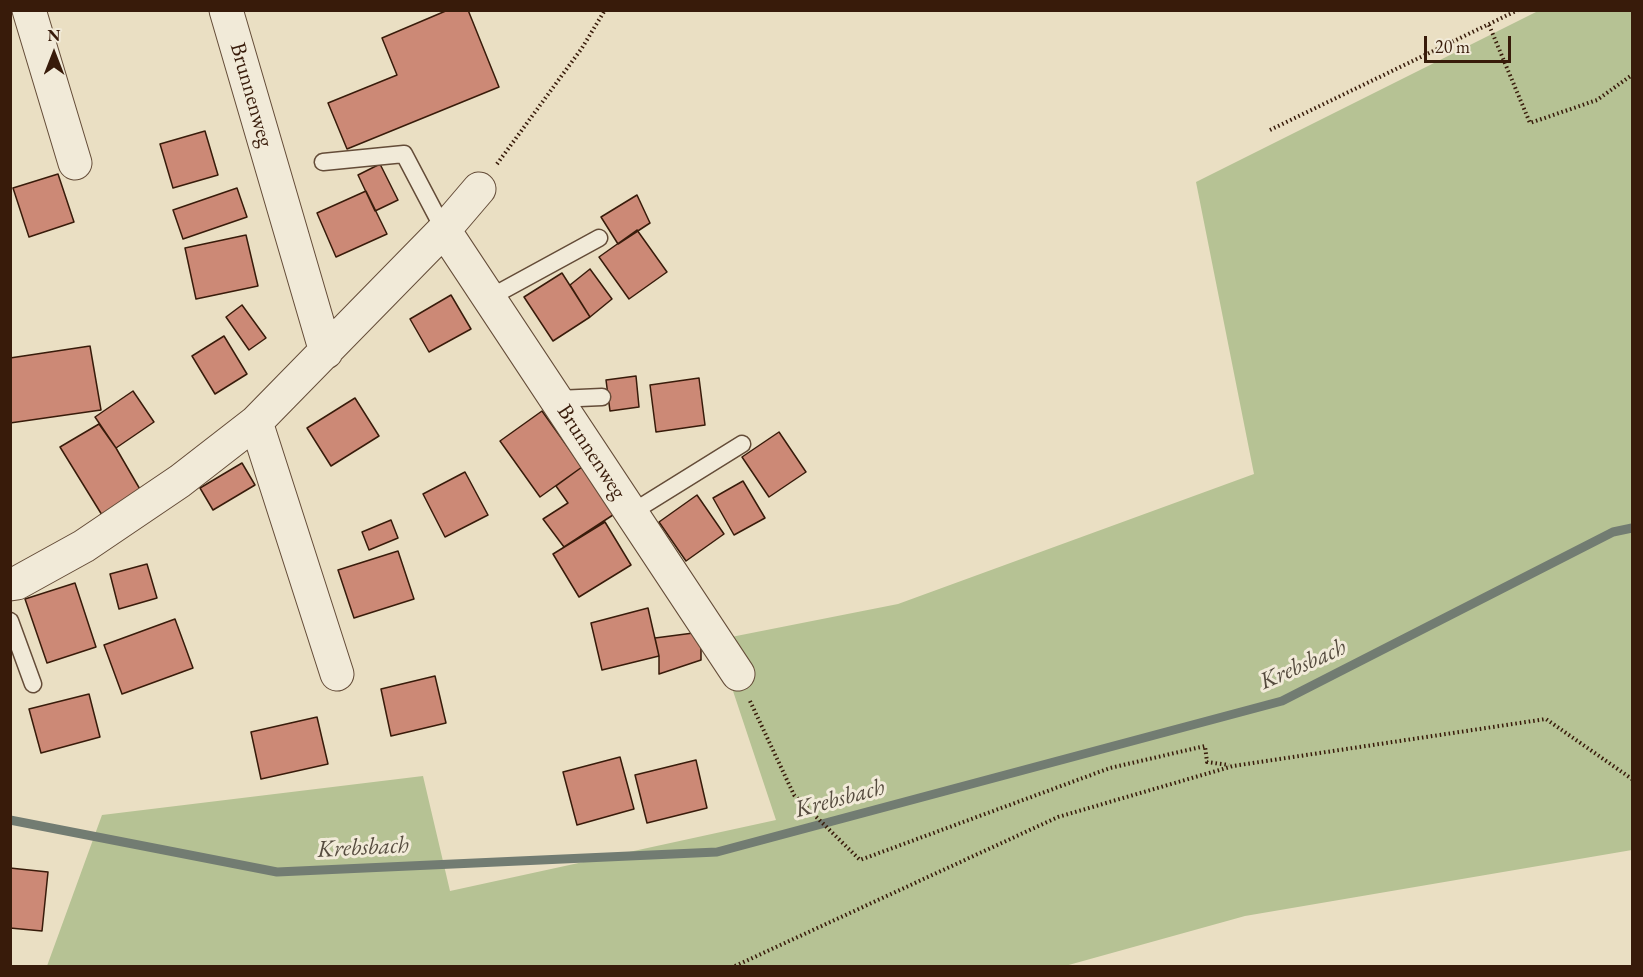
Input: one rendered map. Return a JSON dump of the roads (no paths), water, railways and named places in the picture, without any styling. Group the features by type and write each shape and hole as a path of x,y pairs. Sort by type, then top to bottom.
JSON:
{"street":[{"path":"29,10 75,163"},
{"name":"Brunnenweg","path":"226,10 326,352"},
{"path":"10,584 17,583 84,546 180,481 256,422 444,230 479,189"},
{"name":"Brunnenweg","path":"444,230 738,674"},
{"path":"256,422 337,674"}],"lane":[{"path":"323,162 404,154 444,230"},
{"path":"489,298 599,238"},
{"path":"557,399 602,397"},
{"path":"631,513 742,444"},
{"path":"10,621 33,684"}],"waterway":[{"name":"Krebsbach","path":"10,820 277,872 717,852 1282,701 1613,532 1632,528"}]}
